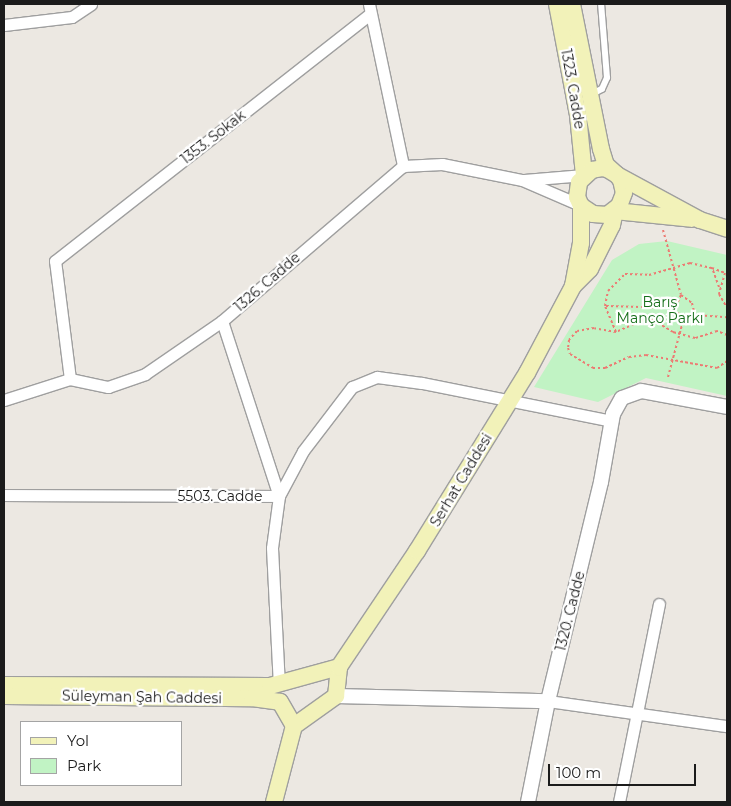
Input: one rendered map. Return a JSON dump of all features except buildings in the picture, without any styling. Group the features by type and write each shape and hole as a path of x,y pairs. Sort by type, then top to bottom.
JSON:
{"main road":[{"name":"1323. Cadde","path":"557,4 578,115 584,175"},
{"path":"572,4 588,95 602,155 606,165 617,175 624,193 615,211 612,225 590,269 572,286"},
{"path":"572,286 581,243 581,205 577,190 584,175 602,168 700,220"},
{"path":"581,205 600,216 615,211 700,220 727,228"},
{"name":"Serhat Caddesi","path":"336,696 339,667 417,551 510,400 572,286"},
{"path":"274,685 299,676 339,667"},
{"path":"294,726 280,702 299,676"},
{"name":"Süleyman Şah Caddesi","path":"4,685 274,685"},
{"name":"Süleyman Şah Caddesi","path":"4,696 252,698 280,702"},
{"path":"274,802 294,726 336,696"}],"street":[{"path":"4,25 72,17 91,4"},
{"path":"369,9 403,166 442,164 522,180 581,205"},
{"name":"1353. Sokak","path":"70,379 55,261 369,9"},
{"name":"1326. Cadde","path":"4,400 70,379 108,386 145,374 222,321 403,166"},
{"path":"522,180 584,175"},
{"path":"222,321 279,496 272,548 274,685"},
{"name":"5503. Cadde","path":"4,496 279,496 303,451 352,387 377,377 510,400 612,421"},
{"name":"1320. Cadde","path":"528,802 548,701 601,482 612,421 622,398 640,391 727,407"},
{"path":"619,802 659,604"},
{"path":"336,696 548,701 727,726"}],"lane":[{"path":"588,95 599,91 606,82 601,4"}],"path":[{"path":"663,230 681,295 676,308 683,322"},
{"path":"616,332 605,306 608,291 625,274 649,275 690,262 712,268 725,273 727,276"},
{"path":"712,268 719,287 719,294 727,308"},
{"path":"719,287 727,268"},
{"path":"681,295 692,303 695,315"},
{"path":"605,306 676,308"},
{"path":"668,377 683,322 695,315 727,317"},
{"path":"727,335 717,332 695,338 679,334 664,325 643,320 616,332 594,328 576,332 569,340 570,354 593,368 605,368 630,357 646,355 717,368 727,361"}],"green space":[{"name":"Barış Manço Parkı","path":"667,241 727,255 727,396 646,378 598,402 534,387 612,260 639,244"}]}
